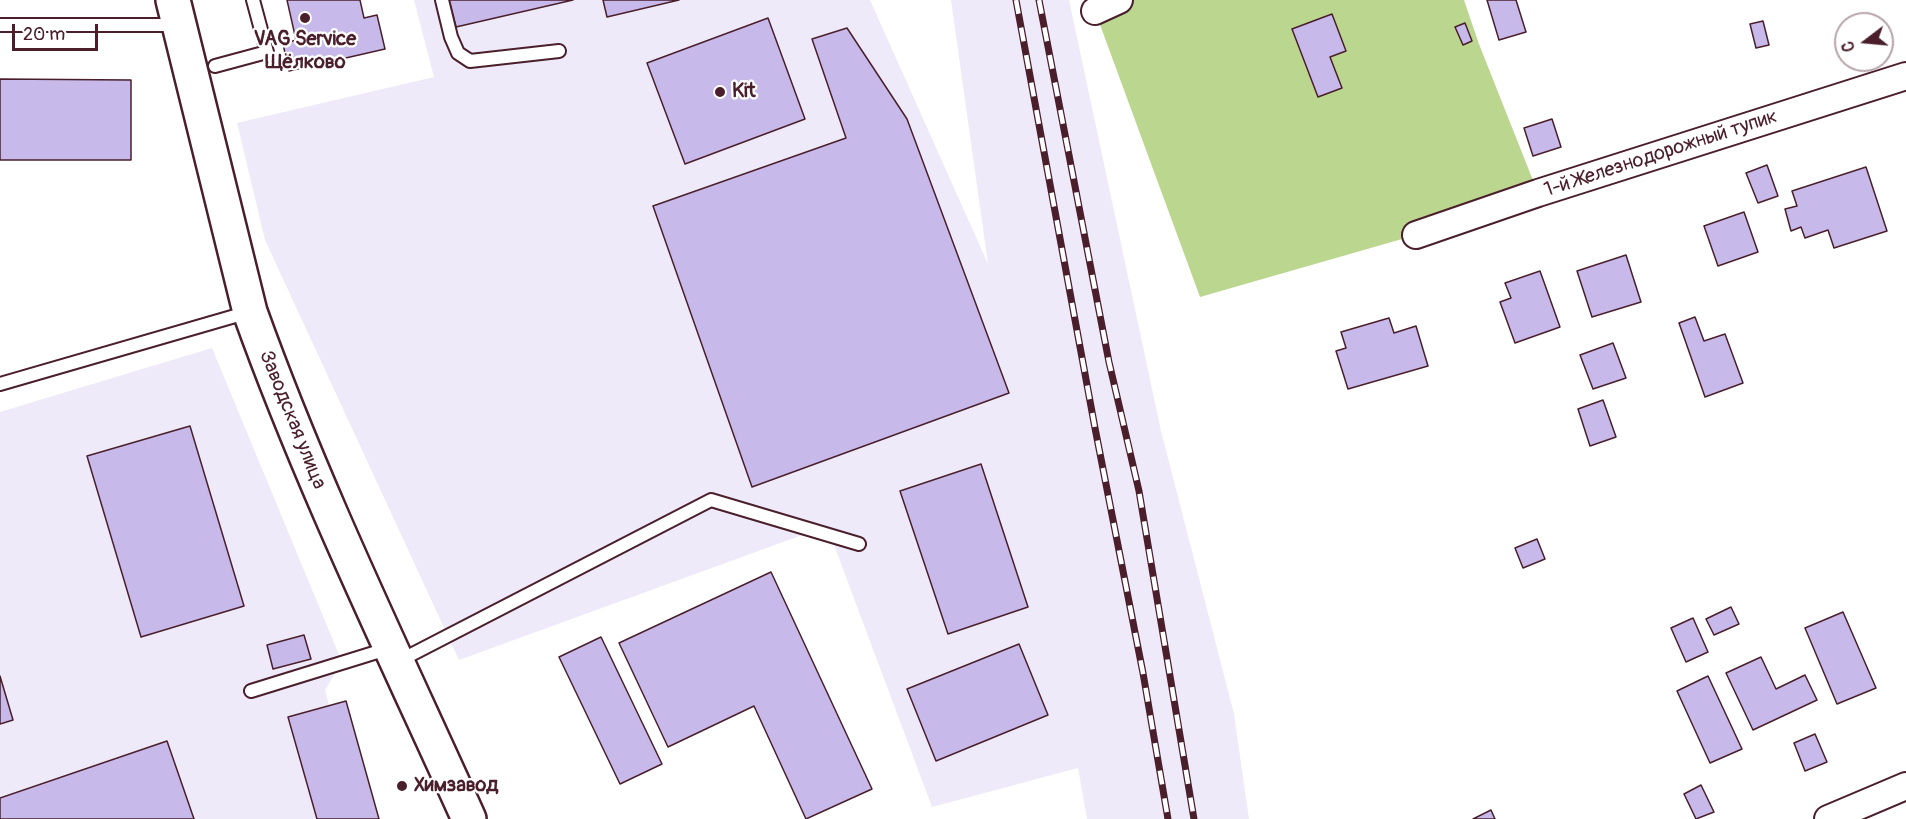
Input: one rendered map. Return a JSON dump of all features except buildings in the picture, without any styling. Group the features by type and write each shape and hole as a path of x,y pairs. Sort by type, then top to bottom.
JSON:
{"main road":[{"name":"Заводская улица","path":"176,12 250,312 265,355 316,482 469,819"}],"street":[{"path":"1095,11 1119,0"},
{"name":"1-й Железнодорожный тупик","path":"1416,235 1538,193 1906,76"},
{"path":"1828,819 1906,786"}],"lane":[{"path":"215,66 267,52 254,0"},
{"path":"442,0 451,38 458,53 470,61 560,51"},
{"path":"0,25 176,12"},
{"path":"0,384 250,312"},
{"path":"251,691 394,655 711,500 859,544"}],"shaded area":[{"path":"414,0 870,0 988,264 951,0 1069,0 1161,431 1234,714 1249,819 1087,819 1078,768 932,807 827,526 459,660 265,240 237,123 434,77"},
{"path":"212,348 342,662 325,690 360,819 0,819 0,412"}],"green space":[{"path":"1119,0 1464,0 1538,193 1416,235 1200,297 1095,11"}],"railway":[{"path":"1016,0 1143,673 1168,819"},
{"path":"1039,0 1109,362 1139,491 1194,819"}],"place":[{"name":"VAG Service Щёлково","path":"305,18"},
{"name":"Kit","path":"720,92"},
{"name":"Химзавод","path":"402,786"}]}
